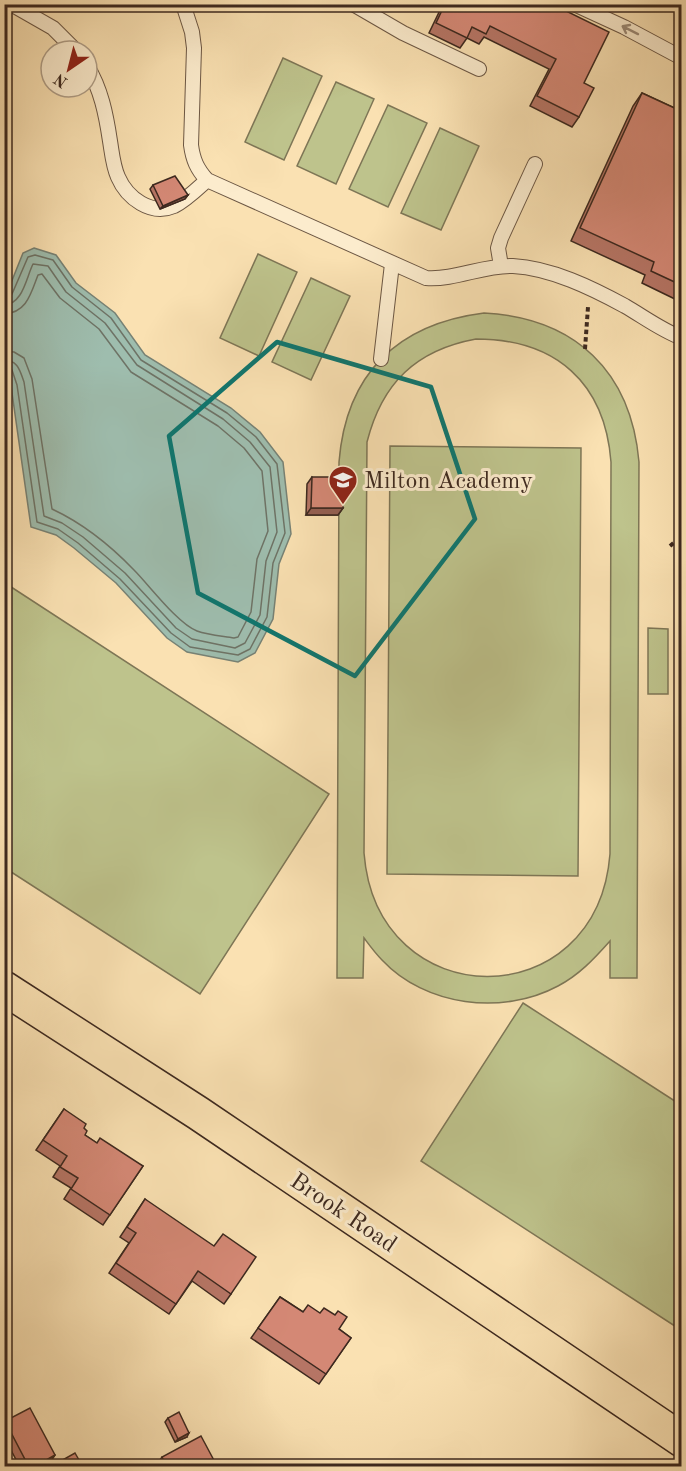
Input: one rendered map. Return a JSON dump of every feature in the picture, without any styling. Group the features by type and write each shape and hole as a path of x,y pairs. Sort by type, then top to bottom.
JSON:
{"main road":[{"name":"Brook Road","path":"4,988 208,1119 681,1440"}],"lane":[{"path":"11,4 52,28 63,39"},
{"path":"183,4 192,32 194,48 191,145 198,171 207,180 426,278 501,267 524,267 589,288 681,338"},
{"path":"353,4 403,33 478,69"},
{"path":"574,4 681,57"},
{"path":"99,90 105,109 118,179 136,201 149,208 160,209 173,206 207,180"},
{"path":"501,267 498,248 501,238 535,164"},
{"path":"381,359 392,264"}],"path":[{"path":"585,349 589,288"},
{"path":"670,546 681,536"}],"highlighted area":[{"path":"277,342 431,387 475,519 355,676 198,593 169,436"}],"green space":[{"path":"283,58 322,76 284,160 245,142"},
{"path":"336,82 374,99 336,184 297,166"},
{"path":"388,105 427,123 388,207 349,189"},
{"path":"440,128 479,146 441,230 401,213"},
{"path":"258,254 297,272 259,356 220,338"},
{"path":"311,278 350,296 311,380 272,362"},
{"path":"484,313 516,317 545,326 571,338 593,355 610,376 624,401 634,430 639,462 637,978 610,978 610,941 586,966 558,986 513,1001 489,1003 465,1002 420,988 400,976 382,960 364,938 363,978 337,978 339,462 344,431 352,403 365,379 382,359 402,342 426,329 453,319","holes":["476,339 505,341 530,347 552,357 571,371 587,388 599,409 607,434 611,462 610,854 596,908 568,946 530,969 487,977 444,969 406,945 378,907 364,853 367,442 382,403 392,386 419,361 436,351"]},
{"path":"390,446 581,448 578,876 387,874"},
{"path":"5,583 329,794 200,994 5,868"},
{"path":"648,628 668,629 668,694 648,694"},
{"path":"523,1003 681,1105 681,1330 421,1161"}],"water":[{"path":"34,248 56,255 76,283 115,313 145,355 231,408 260,432 283,462 291,534 279,564 273,619 255,653 238,662 187,652 167,638 116,583 74,548 56,535 31,527 11,386 5,365 5,298 23,253"}],"building":[{"path":"445,4 492,4 498,8 500,4 552,4 609,32 584,83 594,88 579,117 537,96 556,59 490,26 486,34 472,27 467,38 436,23"},
{"path":"642,93 681,111 681,285 651,271 654,262 580,228"},
{"path":"175,176 188,195 163,206 153,185"},
{"path":"312,477 343,477 343,508 311,508"},
{"path":"64,1109 86,1124 85,1135 97,1143 100,1138 143,1166 110,1215 71,1189 78,1178 60,1167 67,1156 43,1140"},
{"path":"145,1199 214,1246 223,1234 256,1257 231,1294 198,1271 176,1304 116,1263 136,1233 127,1227"},
{"path":"280,1297 303,1312 308,1305 320,1313 324,1308 335,1315 338,1311 347,1317 339,1329 351,1338 326,1374 258,1328"},
{"path":"30,1408 55,1455 34,1467 29,1467 5,1421"},
{"path":"179,1412 189,1433 178,1439 168,1418"},
{"path":"201,1436 217,1466 167,1467 162,1457"},
{"path":"75,1453 83,1467 50,1467"},
{"path":"489,1461 490,1467 463,1467"}],"place":[{"name":"Milton Academy","path":"343,506"}]}
